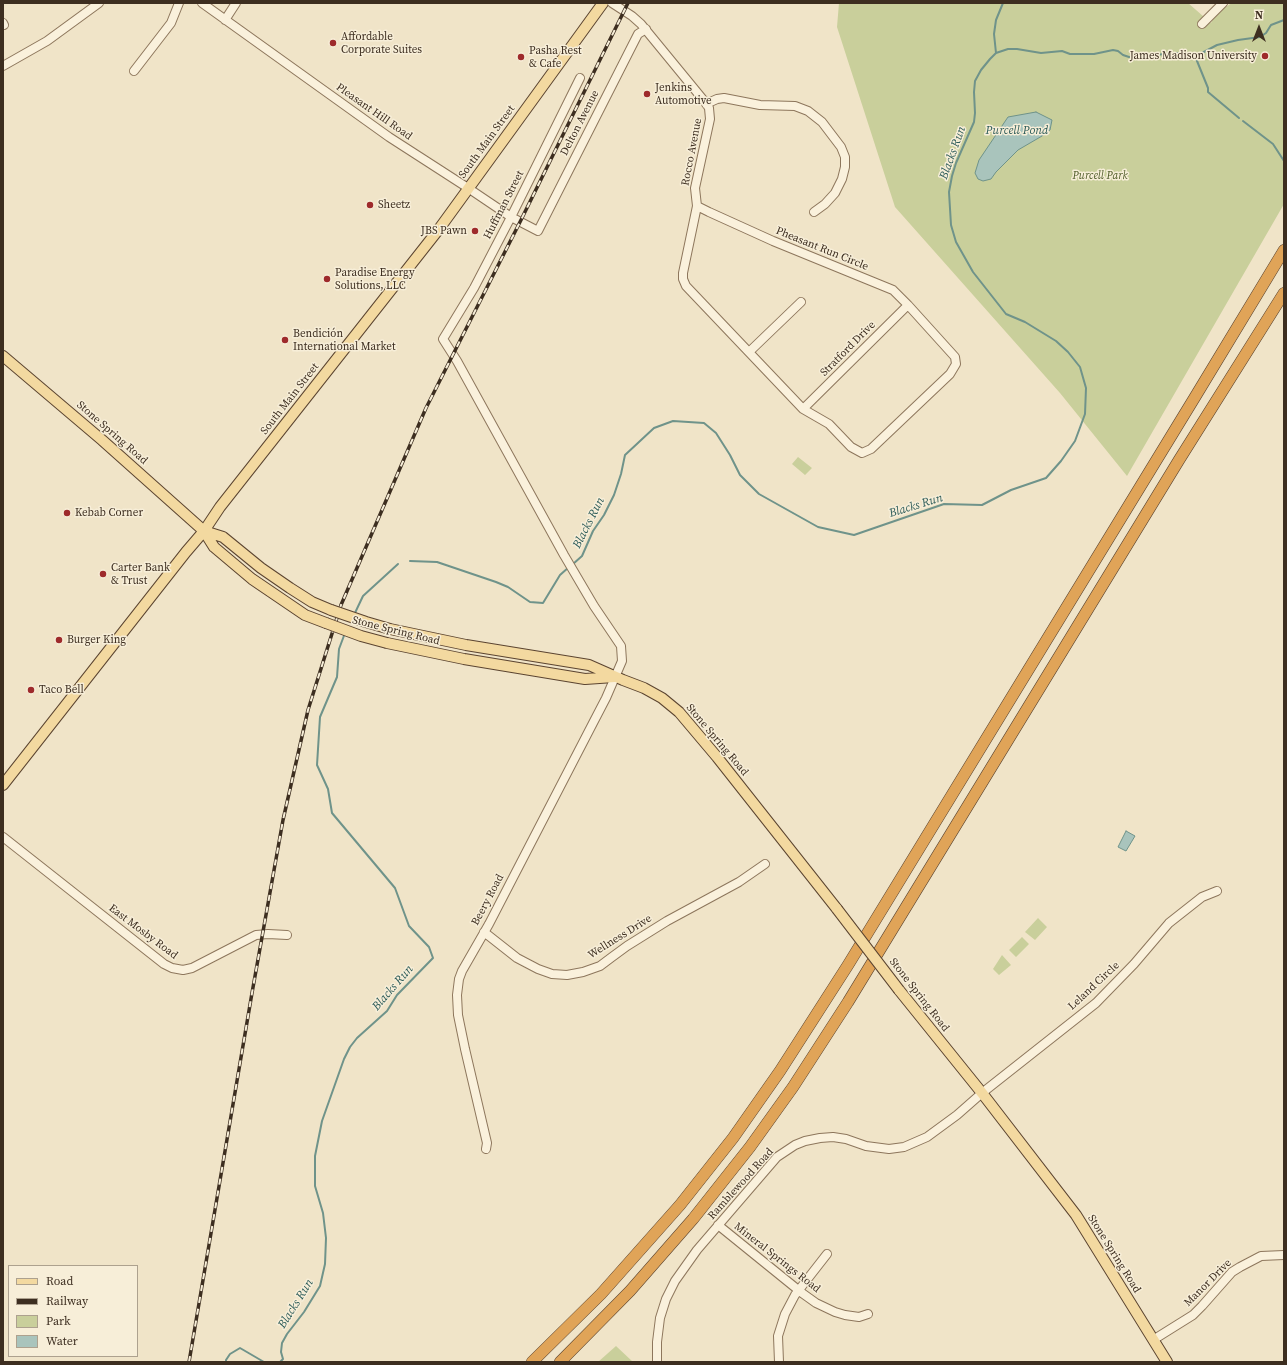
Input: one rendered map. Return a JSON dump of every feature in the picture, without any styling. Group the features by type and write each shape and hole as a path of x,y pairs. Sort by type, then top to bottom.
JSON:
{"highway":[{"path":"532,1362 601,1294 659,1229 733,1138 780,1071 848,965 1179,425 1284,250"},
{"path":"560,1362 630,1291 693,1220 750,1147 793,1086 848,1002 1179,460 1284,293"}],"main road":[{"name":"South Main Street","path":"3,785 439,229 603,3"},
{"name":"Stone Spring Road","path":"3,356 108,445 204,530 214,547 252,579 305,615 361,636 464,659 585,679 616,677"},
{"name":"Stone Spring Road","path":"204,530 223,537 261,568 290,588 312,602 331,610 390,629 466,645 589,665 644,688 662,698 679,712 717,757 837,909 1076,1215 1167,1362"}],"street":[{"path":"3,66 47,41 99,3"},
{"path":"134,71 171,23 179,3"},
{"name":"Pleasant Hill Road","path":"202,3 389,137 468,188 511,218 538,231"},
{"path":"225,20 236,3"},
{"path":"612,3 632,16 646,29"},
{"path":"1202,24 1223,3"},
{"name":"Rocco Avenue","path":"646,29 706,104 709,111 710,119 695,188 697,206"},
{"name":"Delton Avenue","path":"538,231 638,34 646,29"},
{"name":"Huffman Street","path":"580,78 511,218 474,288 443,339 458,361 575,574 621,646 622,661 616,677"},
{"name":"Rocco Avenue","path":"706,104 717,99 724,98 760,105 794,106 812,114 822,122 842,151 845,157 845,168 842,179 835,193 825,204 814,212"},
{"name":"Pheasant Run Circle","path":"697,206 773,241 893,290 908,305 955,357 956,364 950,374 871,449 862,453 852,447 829,424 802,409 686,286 684,282 684,270 697,206"},
{"path":"749,352 801,302"},
{"name":"Stratford Drive","path":"802,409 908,305"},
{"name":"Beery Road","path":"486,1149 487,1143 461,1032 457,1005 460,975 594,723 616,677"},
{"name":"East Mosby Road","path":"3,837 164,964 172,968 183,970 192,968 256,935 286,935"},
{"name":"Wellness Drive","path":"484,932 516,958 538,970 552,974 567,975 583,972 600,966 627,946 667,921 739,882 765,864"},
{"name":"Leland Circle","path":"982,1093 1096,1003 1134,964 1169,923 1202,897 1217,891"},
{"name":"Ramblewood Road","path":"657,1362 658,1330 662,1310 675,1281 687,1262 777,1157 795,1145 805,1141 833,1137 846,1139 866,1146 880,1148 904,1147 927,1137 957,1115 982,1093"},
{"name":"Mineral Springs Road","path":"718,1225 816,1303 835,1312 855,1317 868,1314"},
{"path":"779,1362 778,1341 781,1326 788,1307 827,1254"},
{"name":"Manor Drive","path":"1153,1340 1193,1315 1232,1272 1261,1256 1284,1255"}],"green space":[{"name":"Purcell Park","path":"839,3 1188,3 1211,23 1216,13 1232,3 1284,3 1284,204 1127,476 1060,393 895,207 837,27"},
{"path":"798,457 812,468 805,475 792,464"},
{"path":"1038,918 1047,927 1035,940 1025,932"},
{"path":"1022,937 1029,944 1016,957 1009,950"},
{"path":"1002,955 1011,965 999,975 993,969"},
{"path":"616,1346 633,1362 598,1362"}],"water":[{"name":"Purcell Pond","path":"1036,112 1052,120 1050,130 1018,150 991,179 983,181 978,179 975,173 979,160 1008,117"},
{"path":"1126,831 1135,836 1126,851 1118,847"}],"waterway":[{"name":"Blacks Run","path":"573,564 582,556 593,531 604,515 614,495 625,455 654,428 673,421 704,423 716,433 730,455 740,475 759,494 818,527 854,535 944,504 982,505 1011,490 1046,478 1061,461 1075,441 1085,414 1086,388 1080,367 1068,352 1056,341 1025,322 1006,314 973,272 956,242 951,225 949,192 952,176 956,163 974,122 975,81 981,70 996,53 994,34 996,20 1003,3"},
{"path":"1189,54 1195,56 1217,45 1260,37 1266,33 1271,25 1284,20"},
{"path":"996,53 1008,49 1041,53 1062,51 1070,54 1094,54 1113,50 1129,57 1178,53"},
{"path":"1195,56 1208,88 1208,92 1239,118"},
{"path":"1243,121 1273,144 1284,161"},
{"name":"Blacks Run","path":"410,561 437,562 508,587 530,602 543,603 560,575 569,567"},
{"name":"Blacks Run","path":"354,615 363,596 398,564"},
{"name":"Blacks Run","path":"280,1362 283,1359 281,1352 282,1343 320,1286 325,1264 326,1238 323,1213 315,1186 315,1156 322,1121 344,1059 350,1047 357,1038 387,1011 397,995 433,958 429,947 409,926 395,888 332,813 328,789 317,765 320,717 337,677 339,649 345,633"},
{"name":"Blacks Run","path":"226,1362 230,1354 240,1348 264,1362"}],"railway":[{"path":"189,1362 283,820 308,710 341,605 426,408 628,3"}],"place":[{"name":"Affordable Corporate Suites","path":"333,43"},
{"name":"James Madison University","path":"1265,56"},
{"name":"Pasha Rest & Cafe","path":"521,57"},
{"name":"Jenkins Automotive","path":"647,94"},
{"name":"Sheetz","path":"370,205"},
{"name":"JBS Pawn","path":"475,231"},
{"name":"Paradise Energy Solutions, LLC","path":"327,279"},
{"name":"Bendición International Market","path":"285,340"},
{"name":"Kebab Corner","path":"67,513"},
{"name":"Carter Bank & Trust","path":"103,574"},
{"name":"Burger King","path":"59,640"},
{"name":"Taco Bell","path":"31,690"}]}
